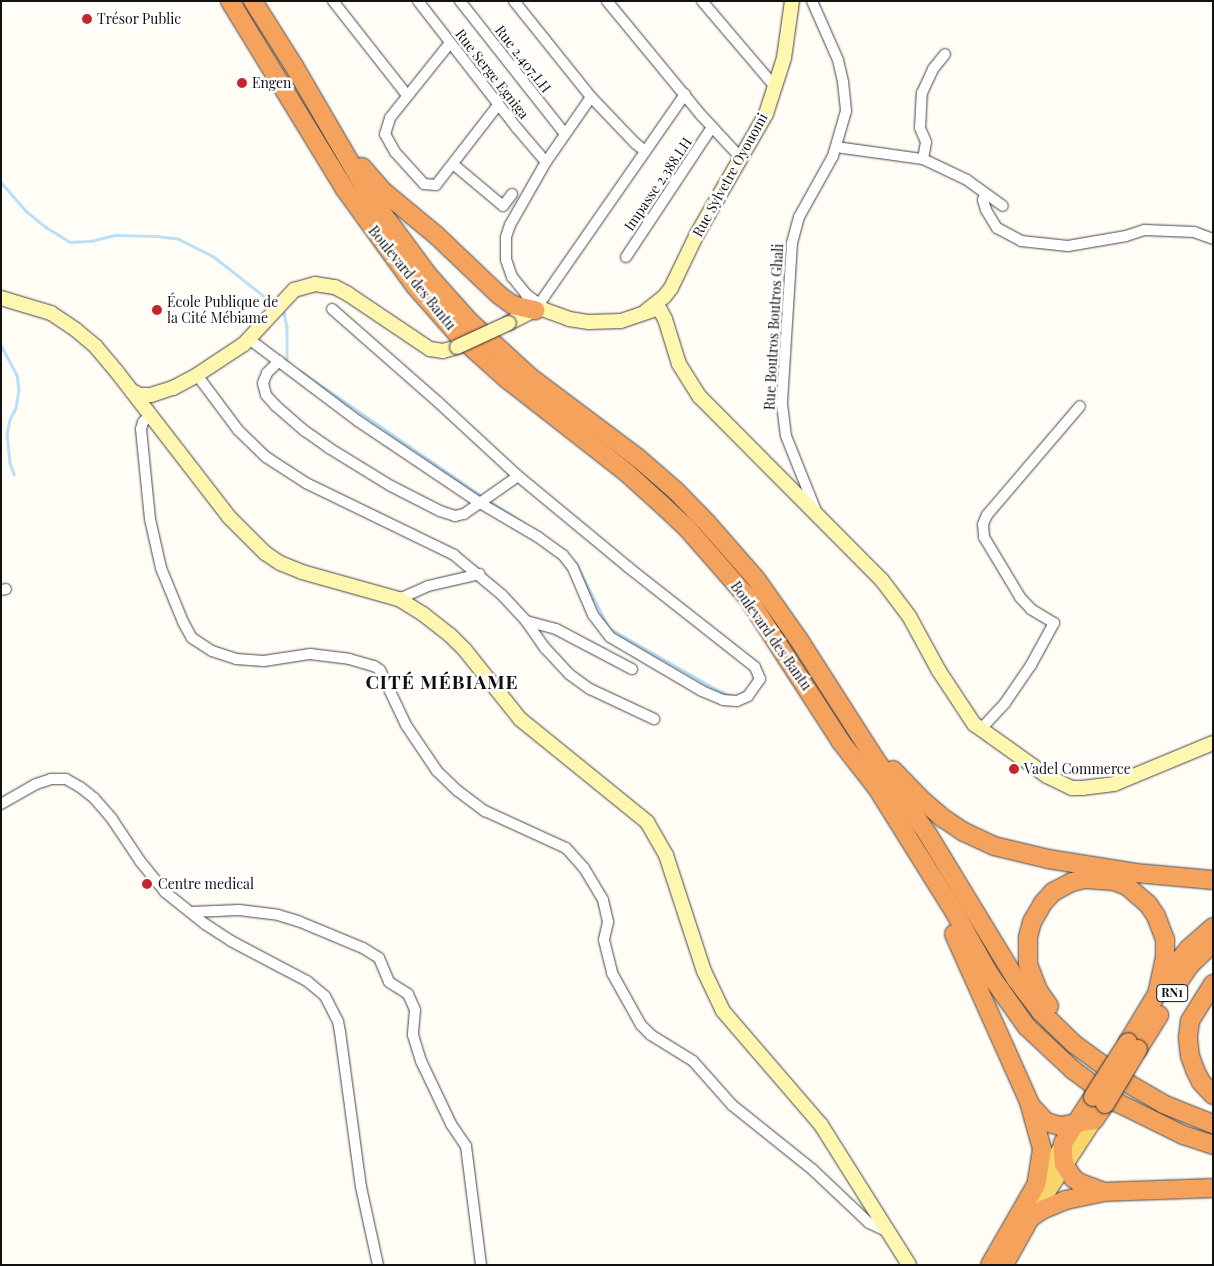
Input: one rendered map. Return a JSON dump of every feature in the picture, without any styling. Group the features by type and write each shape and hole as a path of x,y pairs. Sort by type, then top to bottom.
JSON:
{"highway":[{"name":"Boulevard des Bantu","path":"230,1 334,172 361,213 415,286 466,342 530,398 627,473 687,528 713,556 758,611 841,742 866,772 886,803 955,913 990,975 1037,1039 1088,1082 1118,1103 1183,1135 1213,1145"},
{"name":"Boulevard des Bantu","path":"257,4 369,195 428,275 470,322 530,377 659,476 734,552 799,640 875,759 927,833 997,950 1027,995 1061,1033 1098,1063 1163,1104 1213,1124"},
{"path":"325,119 384,192 436,235 507,300 513,305 541,308"},
{"path":"507,300 514,313 509,322"},
{"path":"875,759 895,771 922,800 943,818 970,835 994,846 1048,859 1167,877 1213,880"},
{"path":"886,803 902,839 955,936 1029,1102 1042,1149 1036,1185"},
{"path":"1167,877 1196,884 1213,891"},
{"path":"1098,1063 1047,1004 1031,976 1027,957 1028,937 1036,914 1043,903 1060,887 1085,879 1114,881 1138,894 1156,916 1165,940 1165,957 1157,994"},
{"name":"RN1","path":"1133,1045 1157,994 1180,959 1213,927"},
{"path":"1183,975 1191,961 1213,938"},
{"name":"RN1","path":"1063,1143 1076,1124 1099,1101 1133,1045 1183,975 1213,943"},
{"path":"1213,984 1190,1021 1188,1038 1190,1056 1195,1070 1213,1095"},
{"name":"RN1","path":"1094,1120 1099,1101"},
{"path":"1029,1102 1038,1115 1049,1124 1060,1126 1094,1120"},
{"path":"1063,1143 1064,1164 1069,1173 1080,1183 1103,1192"},
{"name":"RN1","path":"990,1265 1036,1185"},
{"path":"1030,1218 1042,1210 1066,1200 1103,1192 1213,1188"},
{"name":"RN1","path":"1004,1265 1030,1218"}],"main road":[{"name":"RN1","path":"1030,1218 1094,1120"},
{"name":"RN1","path":"1036,1185 1063,1143"}],"street":[{"path":"333,1 407,95"},
{"name":"Rue Serge Egniga","path":"418,1 498,105 546,162"},
{"name":"Rue 2.407.LH","path":"460,1 565,134"},
{"path":"514,1 591,97 635,144 646,151"},
{"path":"607,1 712,127 741,158"},
{"path":"702,1 776,88"},
{"name":"Rue Sylvetre Oyouomi","path":"671,288 689,249 766,114 776,88 784,58 792,1"},
{"name":"Rue Boutros Boutros Ghali","path":"812,1 834,50 843,82 846,111 836,147 800,217 792,243 783,377 784,426 818,516"},
{"path":"450,43 390,118 385,134 395,152 424,184 436,185 498,105"},
{"path":"923,159 926,142 920,128 922,93 933,69 945,54"},
{"path":"132,391 140,395 151,395 173,388 197,374 248,339 294,290 315,284 335,287 348,294 430,350 443,351 457,347 541,308 685,94"},
{"path":"591,97 546,162 510,225 505,250 512,277 517,285 541,308 569,319 589,322 620,321 643,313 660,310 667,325 675,354 694,390 896,596 948,685 980,730 1047,776 1065,786 1082,788 1123,782 1165,761 1213,743"},
{"name":"Impasse 2.388.LH","path":"626,257 712,127"},
{"path":"836,147 923,159 967,180 1003,206"},
{"path":"453,164 503,206 512,194"},
{"path":"985,194 983,200 986,210 997,228 1021,241 1068,246 1126,236 1145,230 1194,232 1213,239"},
{"path":"667,325 671,288"},
{"path":"643,313 664,297 671,288"},
{"path":"1,298 43,310 67,323 96,348 132,391 229,517 265,553 280,563 302,572 399,599 450,635 520,719 627,804 653,829 666,855 704,971 719,1004 734,1027 773,1068 827,1133 862,1187 886,1231 909,1265"},
{"path":"248,339 358,422 480,503 538,537 562,555 573,568 593,615 610,637 702,691 724,700 737,701 748,696 760,679 755,667 628,567 518,476 457,419 332,309"},
{"path":"279,361 267,373 263,383 266,395 305,431 390,486 449,515 464,514 518,476"},
{"path":"197,374 238,430 266,457 306,483 454,555 480,574 526,621 544,648 579,682 654,719"},
{"path":"152,418 155,408 173,388"},
{"path":"980,730 1005,703 1031,665 1054,623 1031,609 1020,598 984,537 983,524 987,515 1080,406"},
{"path":"152,418 142,422 141,429 150,519 161,568 182,622 192,638 212,651 236,659 258,661 310,654 349,659 374,666 380,670 406,725 437,770 485,811 566,848 584,868 603,900 608,922 604,940 612,973 641,1025 651,1035 693,1061 732,1105 813,1170 869,1223 886,1231"},
{"path":"399,599 428,586 480,574"},
{"path":"526,621 556,629 632,669"},
{"path":"1,804 36,784 51,779 66,779 80,787 94,798 112,819 140,861 165,892 231,941 307,981 326,996 338,1021 361,1187 378,1265"},
{"path":"192,912 239,910 278,915 298,921 363,948 379,958 389,982 408,994 415,1010 413,1035 421,1061 451,1124 466,1146 481,1265"}],"waterway":[{"path":"1,182 26,211 46,227 70,242 91,241 115,235 156,236 179,239 213,256 274,304"},
{"path":"281,310 284,313 287,327 287,362"},
{"path":"1,345 17,375 19,389 16,408 10,420 7,434 10,463 14,474"},
{"path":"300,371 482,496"},
{"path":"491,502 528,526"},
{"path":"576,563 609,628 731,696"}],"place":[{"name":"Trésor Public","path":"87,19"},
{"name":"Engen","path":"242,83"},
{"name":"École Publique de la Cité Mébiame","path":"157,310"},
{"name":"Vadel Commerce","path":"1014,769"},
{"name":"Centre medical","path":"147,884"}],"district":[{"name":"CITÉ MÉBIAME","path":"442,682"}]}
